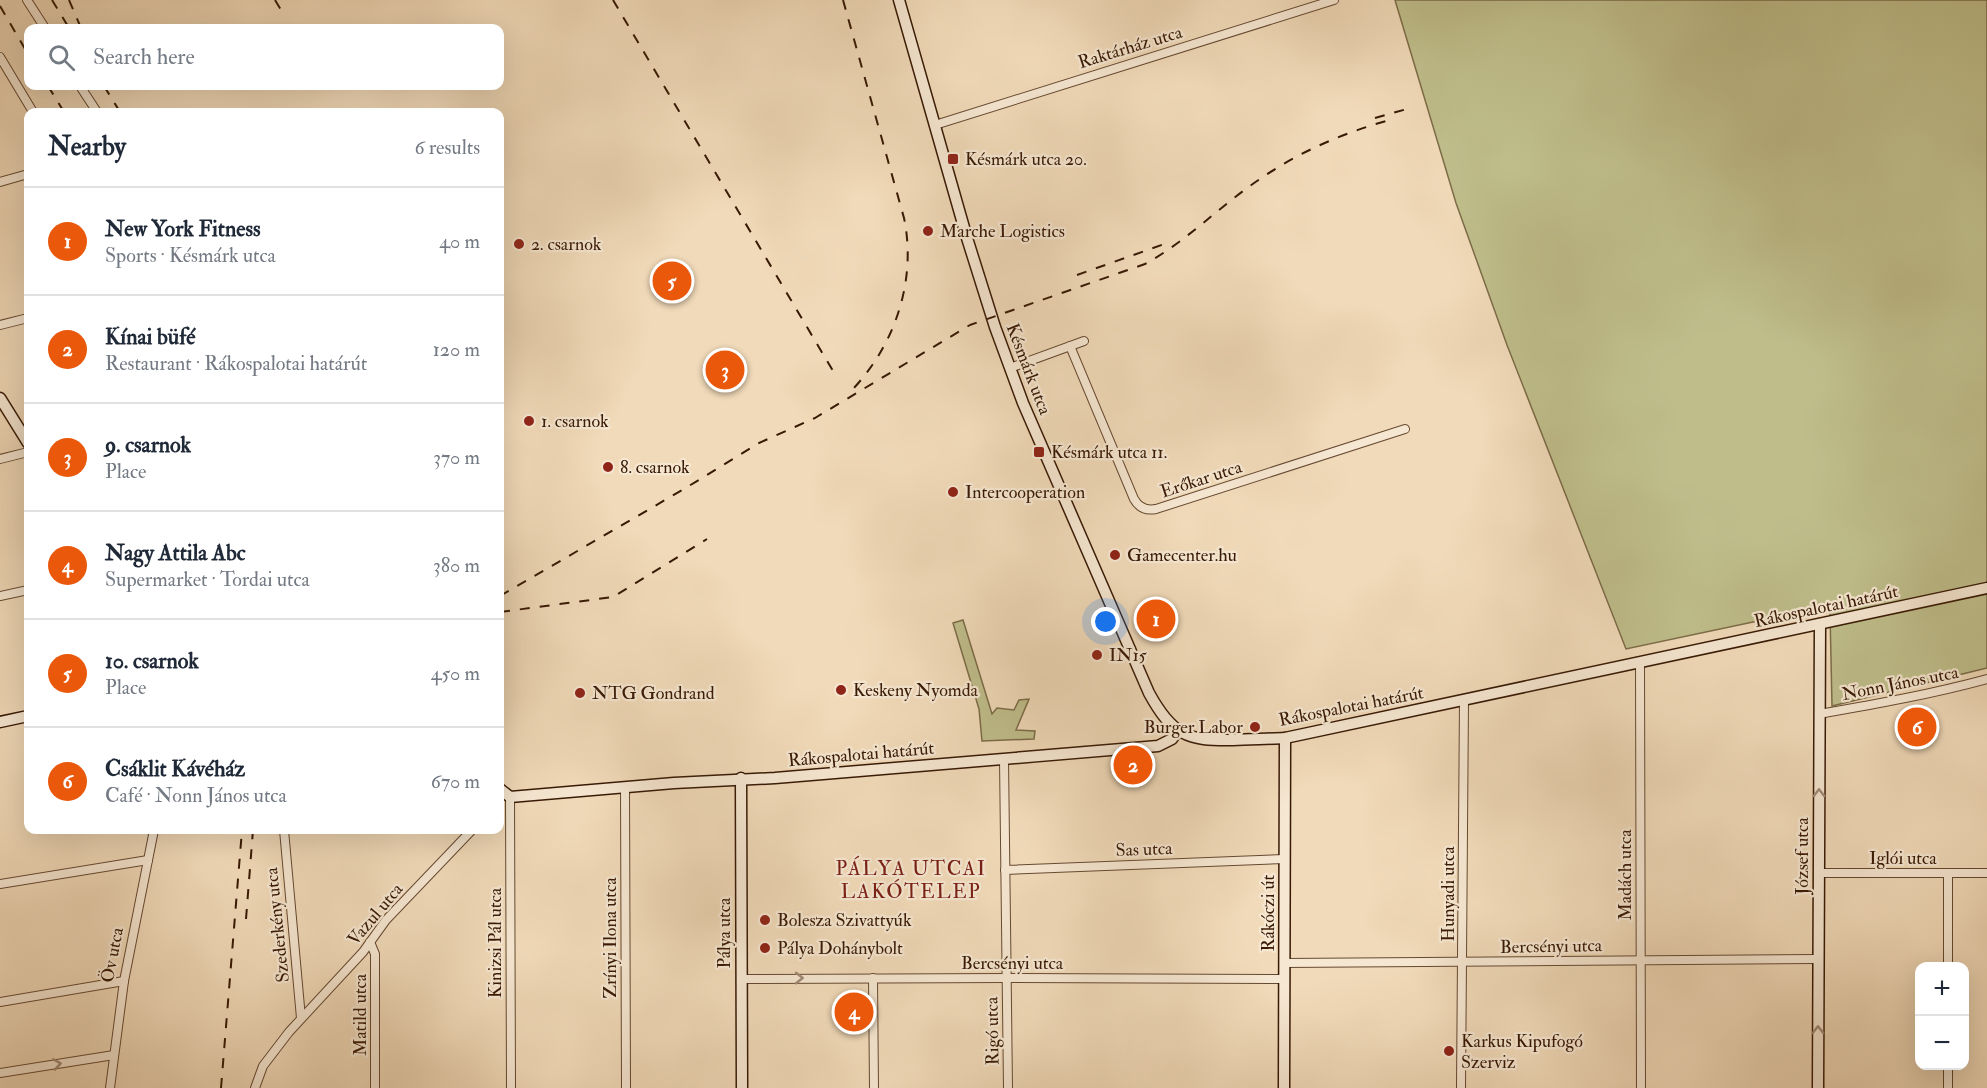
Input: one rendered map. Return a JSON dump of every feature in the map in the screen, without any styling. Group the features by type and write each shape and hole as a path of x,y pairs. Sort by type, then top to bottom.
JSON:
{"street":[{"path":"27,0 42,24"},
{"name":"Késmárk utca","path":"899,0 982,289 1010,368 1149,693 1167,722 1178,730"},
{"name":"Raktárház utca","path":"935,125 1334,0"},
{"path":"0,57 31,108"},
{"path":"83,90 94,108"},
{"path":"0,182 24,175"},
{"path":"0,325 24,319"},
{"path":"1010,368 1084,341"},
{"name":"Erőkar utca","path":"1070,346 1134,499 1140,507 1146,509 1156,509 1405,429"},
{"path":"0,398 24,436"},
{"path":"0,459 24,453"},
{"name":"Rákospalotai határút","path":"504,795 741,778 775,778 1158,746 1172,739 1178,730 1196,739 1210,741 1285,738 1987,588"},
{"path":"0,596 24,591"},
{"name":"József utca","path":"1818,1088 1820,624"},
{"name":"Madách utca","path":"1640,662 1641,1088"},
{"name":"Nonn János utca","path":"1819,714 1882,704 1987,679"},
{"name":"Hunyadi utca","path":"1461,1088 1464,700"},
{"path":"0,722 24,717"},
{"name":"Rákóczi út","path":"1284,1088 1285,738"},
{"name":"Rigó utca","path":"1004,759 1008,1088"},
{"name":"Pálya utca","path":"741,778 742,1088"},
{"name":"Zrínyi Ilona utca","path":"625,787 626,1088"},
{"name":"Kinizsi Pál utca","path":"504,832 511,1088"},
{"name":"Öv utca","path":"110,1088 124,981 153,834"},
{"name":"Szederkény utca","path":"284,834 301,1018"},
{"name":"Vazul utca","path":"255,1088 259,1075 271,1054 301,1018 370,942 386,920 468,834"},
{"name":"Sas utca","path":"1005,870 1285,859"},
{"path":"0,884 148,860"},
{"name":"Iglói utca","path":"1819,873 1987,873"},
{"path":"1948,873 1948,962"},
{"name":"Matild utca","path":"370,942 375,954 375,1088"},
{"name":"Bercsényi utca","path":"1284,963 1818,959"},
{"path":"873,978 874,1088"},
{"name":"Bercsényi utca","path":"741,979 1284,979"},
{"path":"0,1002 124,981"},
{"path":"0,1074 114,1055"},
{"path":"1948,1070 1948,1088"}],"shaded area":[{"path":"1395,0 1987,0 1987,668 1832,706 1830,612 1753,622 1626,649 1507,345 1456,203"},
{"path":"963,620 992,714 997,708 1014,710 1019,700 1029,699 1016,730 1035,731 1034,739 982,741 979,709 953,623"}],"railway":[{"path":"52,0 67,24"},
{"path":"69,0 79,24"},
{"path":"275,0 281,10"},
{"path":"613,0 836,376"},
{"path":"843,0 904,218 907,241 905,288 891,332 880,353 852,390"},
{"path":"0,6 24,47"},
{"path":"50,90 62,108"},
{"path":"106,90 118,108"},
{"path":"1375,118 1407,109"},
{"path":"504,594 759,443 815,418 970,325 1145,264 1175,245 1246,189 1290,160 1321,145 1386,121"},
{"path":"1077,275 1170,242"},
{"path":"504,611 613,597 707,539"},
{"path":"221,1088 242,834"},
{"path":"246,919 253,834"}],"place":[{"name":"Késmárk utca 20.","path":"953,159"},
{"name":"Marche Logistics","path":"928,231"},
{"name":"2. csarnok","path":"519,244"},
{"name":"10. csarnok","path":"672,281"},
{"name":"9. csarnok","path":"725,370"},
{"name":"1. csarnok","path":"529,421"},
{"name":"Késmárk utca 11.","path":"1039,452"},
{"name":"8. csarnok","path":"608,467"},
{"name":"Intercooperation","path":"953,492"},
{"name":"Gamecenter.hu","path":"1115,555"},
{"name":"New York Fitness","path":"1156,619"},
{"name":"IN15","path":"1097,655"},
{"name":"Keskeny Nyomda","path":"841,690"},
{"name":"NTG Gondrand","path":"580,693"},
{"name":"Burger Labor","path":"1255,727"},
{"name":"Csáklit Kávéház","path":"1917,727"},
{"name":"Kínai büfé","path":"1133,765"},
{"name":"Bolesza Szivattyúk","path":"765,920"},
{"name":"Pálya Dohánybolt","path":"765,948"},
{"name":"Nagy Attila Abc","path":"854,1012"},
{"name":"Karkus Kipufogó Szerviz","path":"1449,1051"}],"district":[{"name":"PÁLYA UTCAI LAKÓTELEP","path":"911,880"}]}
